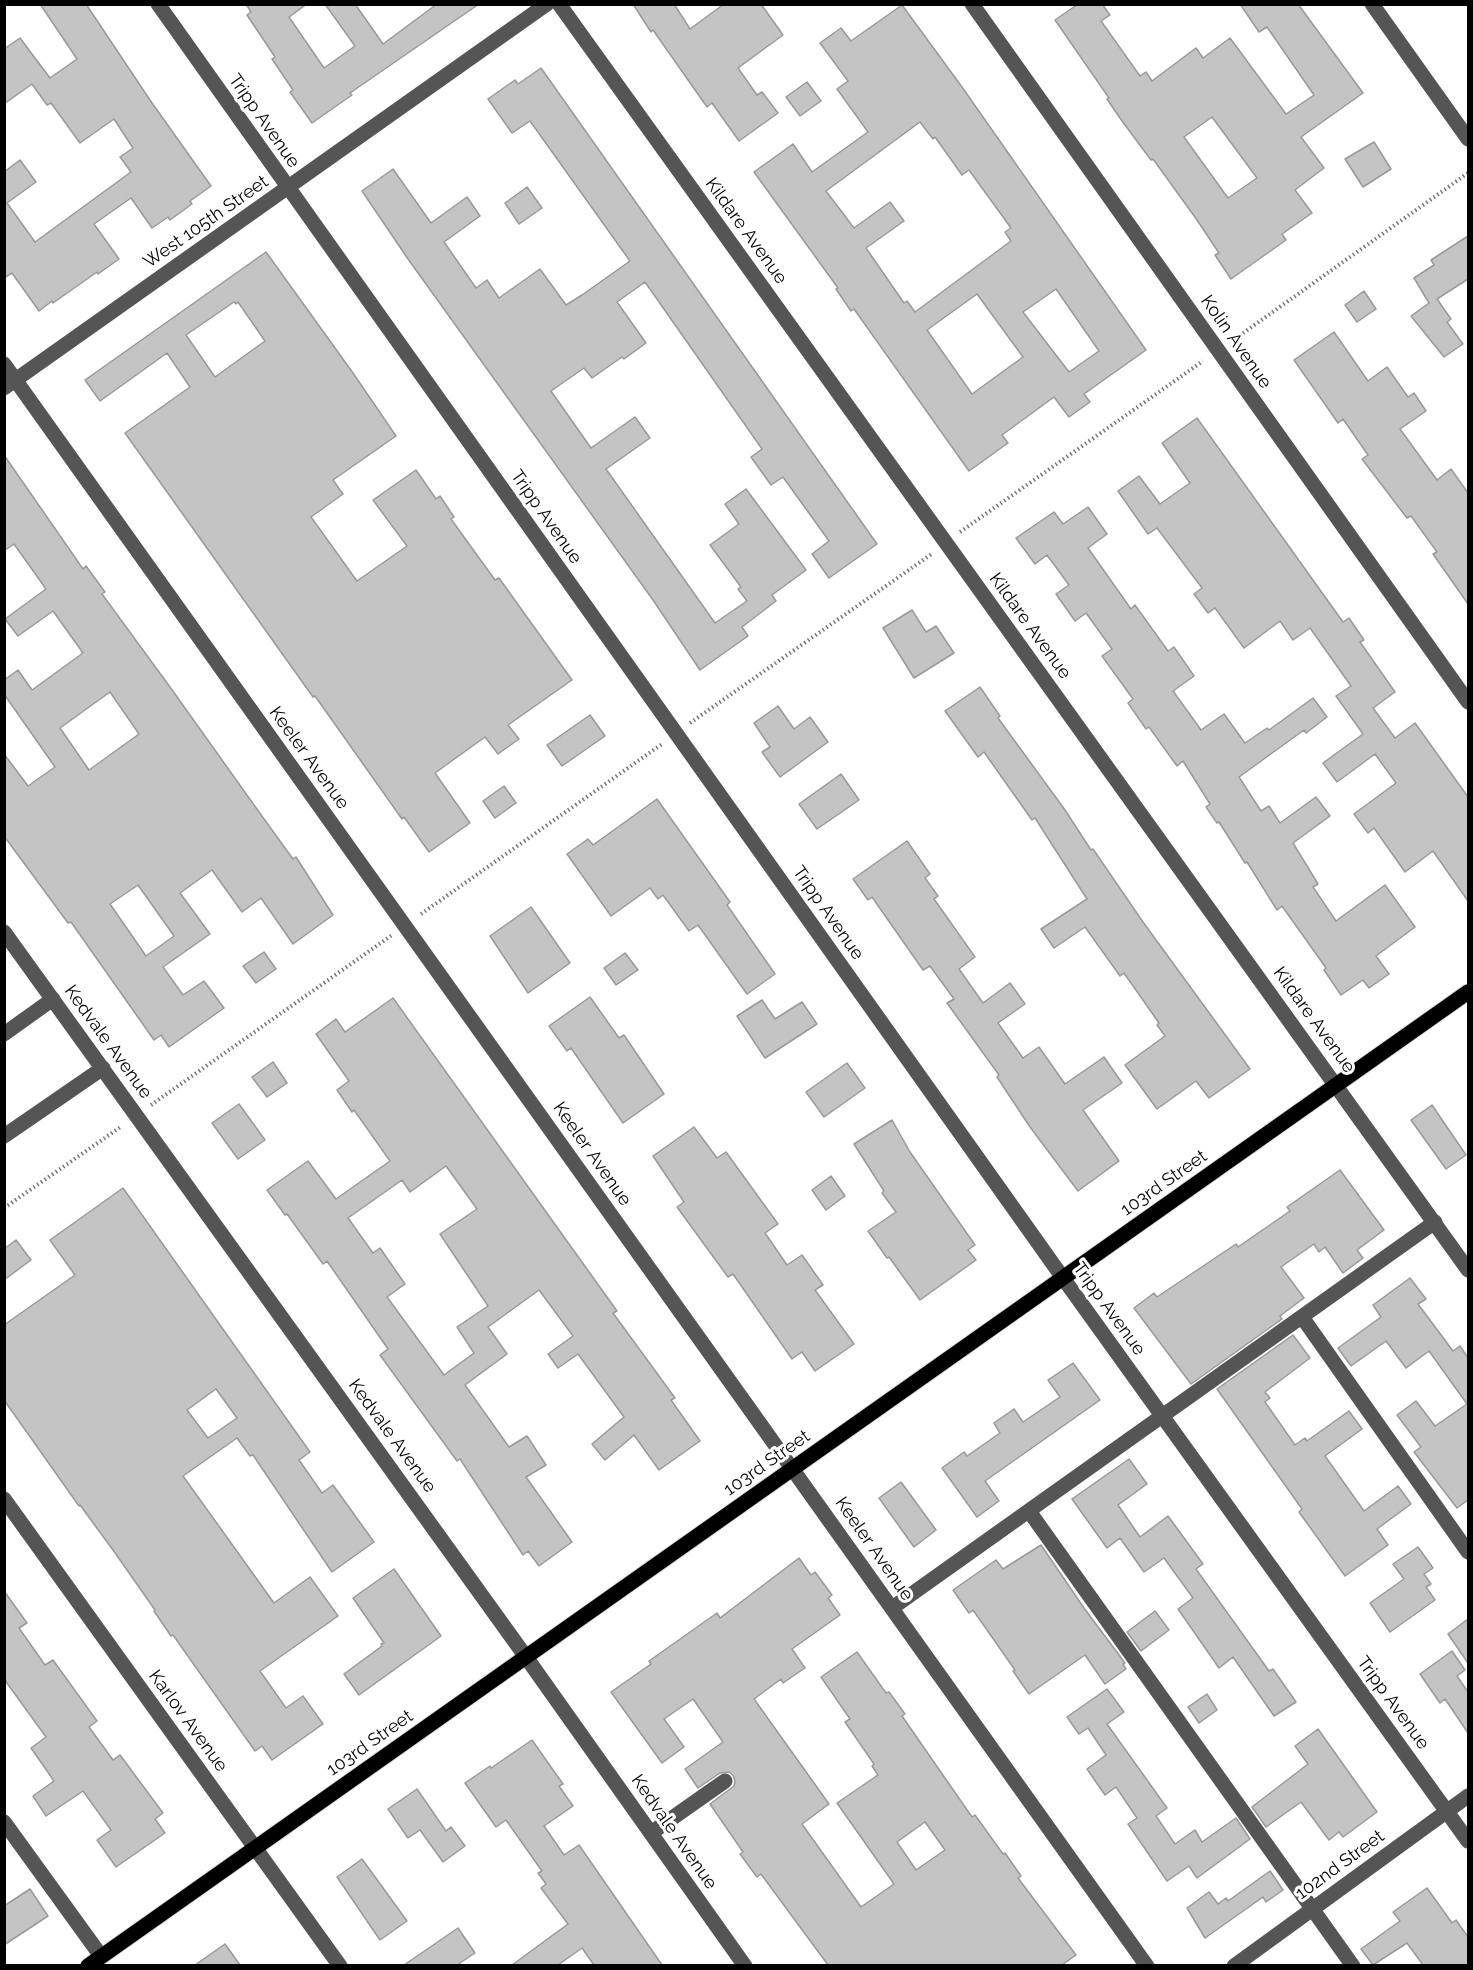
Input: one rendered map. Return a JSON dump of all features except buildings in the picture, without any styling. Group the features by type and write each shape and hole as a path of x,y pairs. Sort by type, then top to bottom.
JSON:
{"main road":[{"name":"103rd Street","path":"88,1965 1468,992"}],"street":[{"name":"Tripp Avenue","path":"158,4 1063,1278 1468,1841"},
{"name":"West 105th Street","path":"10,384 547,4"},
{"name":"Kildare Avenue","path":"559,4 1468,1270"},
{"name":"Kolin Avenue","path":"972,4 1468,702"},
{"path":"1372,4 1468,139"},
{"name":"Keeler Avenue","path":"4,364 10,384 792,1468 1147,1965"},
{"name":"Kedvale Avenue","path":"4,932 526,1656 745,1965"},
{"path":"4,1034 53,999"},
{"path":"4,1136 103,1068"},
{"path":"892,1608 1434,1222"},
{"path":"1302,1317 1468,1551"},
{"name":"Karlov Avenue","path":"4,1499 340,1965"},
{"path":"1029,1511 1353,1965"},
{"path":"651,1833 726,1781"},
{"name":"102nd Street","path":"1234,1965 1468,1796"},
{"path":"4,1822 101,1956"}],"path":[{"path":"1231,341 1468,173"},
{"path":"960,532 1204,361"},
{"path":"690,723 936,550"},
{"path":"421,914 665,742"},
{"path":"151,1105 395,932"},
{"path":"4,1208 125,1124"}]}
